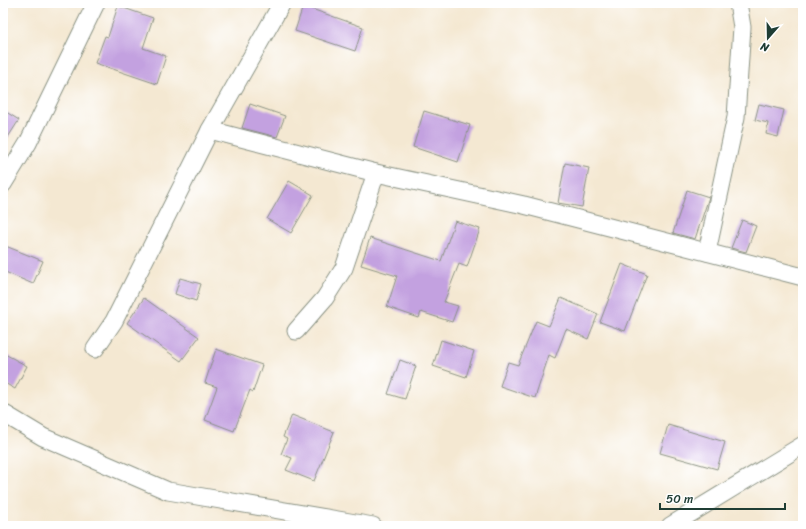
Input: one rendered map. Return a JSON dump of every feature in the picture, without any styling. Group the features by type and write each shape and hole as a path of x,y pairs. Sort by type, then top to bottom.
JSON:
{"street":[{"path":"3,184 28,143 96,3"},
{"path":"95,349 114,321 210,130 282,3"},
{"path":"707,252 736,117 742,26 738,3"},
{"path":"210,130 376,173 524,205 803,277"},
{"path":"296,331 325,298 344,268 376,173"},
{"path":"3,413 43,437 168,491 373,526"},
{"path":"670,526 803,445"}],"building":[{"path":"118,6 153,18 143,48 166,56 157,84 95,63 105,36 108,37"},
{"path":"303,6 363,27 355,51 295,31"},
{"path":"250,104 285,116 277,137 242,128"},
{"path":"759,104 784,110 778,137 766,134 768,123 755,120"},
{"path":"3,110 19,120 3,145"},
{"path":"424,111 470,125 458,162 413,147"},
{"path":"565,163 589,168 582,207 558,203"},
{"path":"289,181 313,195 291,233 267,219"},
{"path":"687,190 709,197 695,239 673,233"},
{"path":"742,220 756,226 746,252 731,248"},
{"path":"455,221 480,229 467,267 459,264 444,302 458,306 452,322 421,312 419,318 387,307 397,276 361,265 370,238 441,261"},
{"path":"3,245 43,261 33,284 3,271"},
{"path":"622,264 647,274 625,331 600,322"},
{"path":"180,278 201,284 196,301 175,294"},
{"path":"144,298 199,337 181,361 127,323"},
{"path":"561,298 598,314 588,339 566,329 555,358 549,355 535,398 500,386 508,362 518,365 536,321 549,326"},
{"path":"441,340 474,351 466,377 433,366"},
{"path":"216,349 262,365 253,392 250,390 234,431 205,420 217,387 205,383"},
{"path":"3,353 27,366 15,389 3,382"},
{"path":"400,360 416,366 405,399 388,394"},
{"path":"292,415 334,432 314,481 286,470 292,458 281,454 287,439 283,437"},
{"path":"668,425 725,442 717,469 660,453"}]}
